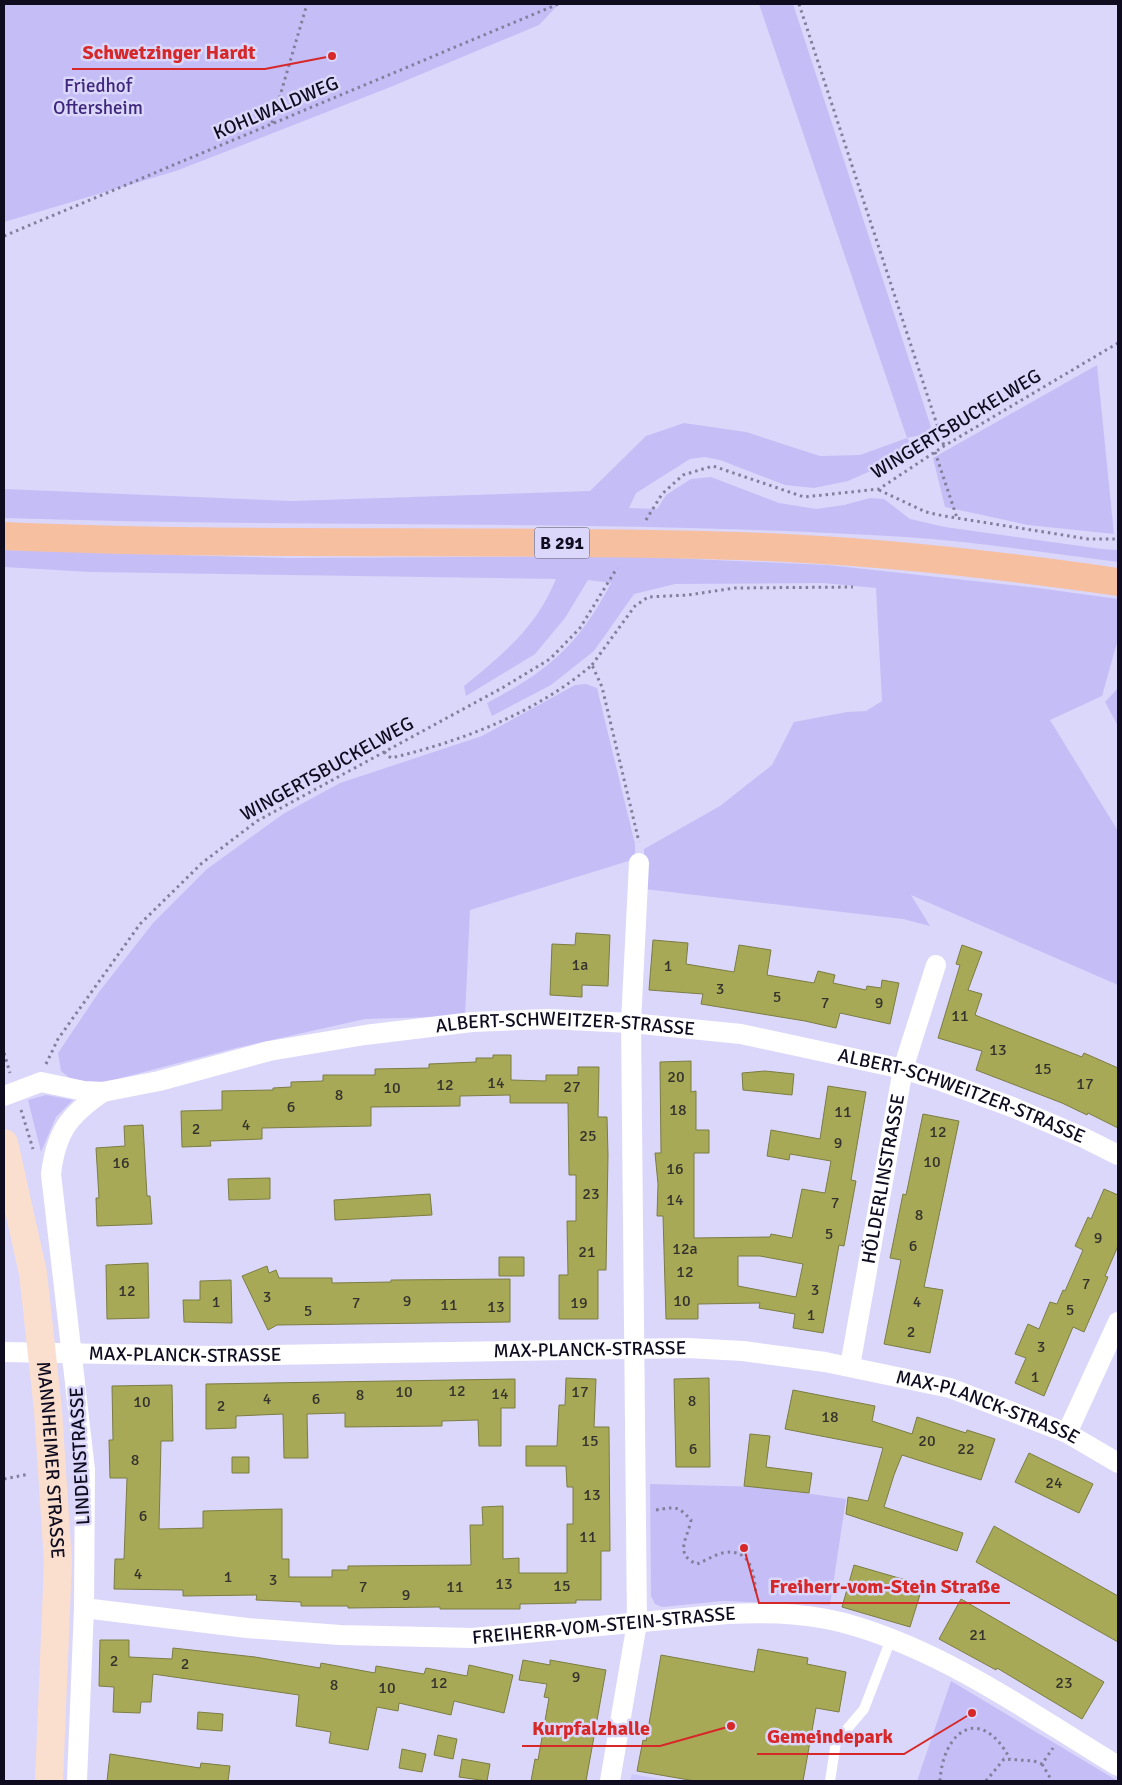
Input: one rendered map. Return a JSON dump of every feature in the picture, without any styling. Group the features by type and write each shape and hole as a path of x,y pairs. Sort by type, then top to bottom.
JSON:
{"main road":[{"name":"B 291","path":"4,536 162,541 436,540 740,546 904,556 1118,582"}],"street":[{"path":"610,1781 637,1623 631,1023 639,863"},
{"name":"HÖLDERLINSTRASSE","path":"850,1366 903,1069 936,966"},
{"name":"ALBERT-SCHWEITZER-STRASSE","path":"41,1082 84,1092 103,1092 159,1081 269,1051 365,1035 472,1022 548,1018 631,1023 741,1034 903,1069 1012,1107 1082,1137 1118,1155"},
{"path":"10,1094 41,1082"},
{"name":"LINDENSTRASSE","path":"77,1781 84,1608 85,1470 51,1174 56,1145 64,1127 82,1106 103,1092"},
{"name":"MANNHEIMER STRASSE","path":"4,1143 33,1273 43,1353 58,1562 49,1781"},
{"path":"1068,1433 1118,1322"},
{"name":"MAX-PLANCK-STRASSE","path":"4,1352 213,1356 687,1348 734,1350 850,1366 950,1388 1068,1433 1118,1463"},
{"name":"FREIHERR-VOM-STEIN-STRASSE","path":"84,1608 247,1628 340,1635 472,1638 758,1612 820,1618 857,1626 944,1662 1118,1766"}],"lane":[{"path":"830,1781 836,1742 864,1709 890,1639"}],"path":[{"path":"272,124 307,4"},
{"name":"KOHLWALDWEG","path":"4,236 558,4"},
{"path":"799,4 944,446"},
{"name":"WINGERTSBUCKELWEG","path":"662,494 683,475 713,466 804,497 879,489 944,446 1118,343"},
{"path":"935,452 957,518"},
{"path":"879,489 926,512 1088,539 1118,539"},
{"name":"WINGERTSBUCKELWEG","path":"41,1082 47,1059 58,1039 140,924 202,863 257,820 384,752 550,659 580,628 606,586"},
{"path":"384,752 391,758 421,751 483,728 532,706 577,678 592,665 636,606 648,597 688,596 736,588 853,588"},
{"path":"592,665 602,687 636,828 639,863"},
{"path":"10,1094 38,1160 51,1174"},
{"path":"636,1512 658,1510 673,1506 681,1509 691,1520 684,1543 684,1552 689,1561 697,1564 722,1553 736,1553 749,1560 754,1571 758,1612"},
{"path":"940,1781 943,1764 952,1744 963,1730 972,1728 987,1730 1000,1741 1010,1759"},
{"path":"1042,1764 1063,1732"},
{"path":"986,1781 1004,1760 1010,1759 1042,1764"},
{"path":"1042,1764 1052,1781"}],"shaded area":[{"path":"632,1774 671,1781 630,1781"}],"green space":[{"name":"Friedhof Oftersheim","path":"4,4 559,4 539,25 388,88 176,171 4,222"},
{"path":"759,4 793,4 931,427 925,434 907,438"},
{"path":"1097,365 1114,534 1028,525 945,507 933,458"},
{"path":"684,423 746,432 820,456 860,455 907,438 916,451 848,481 814,488 785,485 720,460 704,457 690,459 636,493 629,508 657,509 666,495 691,479 711,477 779,503 816,509 844,505 870,498 884,499 910,519 945,527 1118,550 1118,562 933,539 793,531 4,518 4,489 291,501 590,491 646,436"},
{"path":"4,550 286,558 627,556 828,565 1038,588 1118,599 1118,639 1102,696 1050,720 1118,831 1118,985 911,895 930,926 903,919 644,889 644,849 720,806 772,765 794,722 847,712 866,711 882,701 876,588 823,583 675,584 634,594 594,651 551,685 492,716 487,703 527,680 560,655 586,624 611,583 588,580 565,618 535,654 466,696 464,686 505,651 529,626 539,612 556,579 90,572 4,567"},
{"path":"586,684 597,688 635,844 635,859 470,910 465,1016 365,1019 236,1048 117,1079 88,1084 71,1079 61,1071 58,1053 99,992 153,923 207,869 283,814 340,783 482,736 575,685"},
{"path":"1118,688 1118,726 1105,702"},
{"path":"46,1095 73,1100 56,1117 41,1152 28,1100"},
{"path":"650,1484 764,1487 846,1499 830,1605 723,1601 662,1607 655,1604 651,1596"},
{"path":"951,1681 1118,1781 917,1781"}],"building":[{"path":"576,933 610,935 608,986 582,985 582,997 550,995 552,944 575,945"},
{"path":"653,940 688,943 686,964 734,972 739,945 771,950 767,975 814,983 818,971 835,975 833,983 866,990 867,986 881,988 882,980 899,983 890,1024 840,1013 836,1028 701,1004 703,994 649,990"},
{"path":"962,945 982,952 968,990 982,994 975,1015 1082,1057 1084,1053 1118,1068 1118,1128 1088,1113 1087,1115 1062,1103 976,1070 982,1051 938,1038 960,965 956,964"},
{"path":"493,1055 511,1055 511,1080 546,1081 546,1075 578,1075 578,1067 599,1067 598,1117 607,1117 608,1155 606,1270 598,1270 598,1319 559,1319 559,1275 568,1275 567,1221 576,1221 576,1175 569,1175 568,1103 510,1103 510,1095 460,1096 460,1106 371,1107 371,1126 262,1128 262,1139 210,1141 211,1146 182,1147 181,1111 222,1110 222,1091 273,1090 273,1088 291,1087 291,1082 323,1081 323,1075 375,1075 375,1069 429,1068 429,1064 476,1062 476,1058 493,1058"},
{"path":"691,1061 691,1092 696,1091 696,1130 709,1130 709,1153 694,1153 694,1238 770,1237 771,1234 792,1238 802,1189 825,1193 831,1161 790,1154 789,1160 767,1156 771,1130 820,1139 828,1086 866,1092 851,1180 856,1181 844,1246 839,1245 823,1333 793,1328 795,1314 759,1308 760,1303 698,1304 698,1319 666,1319 663,1216 657,1216 658,1184 655,1153 661,1153 660,1062","holes":["738,1256 760,1256 803,1264 796,1297 738,1286"]},
{"path":"765,1071 794,1074 792,1095 743,1090 742,1073"},
{"path":"923,1114 959,1121 924,1287 943,1290 930,1353 884,1344 901,1260 890,1258 903,1194 906,1195"},
{"path":"143,1125 147,1196 150,1196 152,1224 97,1226 96,1198 99,1198 96,1148 125,1146 124,1126"},
{"path":"270,1178 270,1199 229,1200 228,1179"},
{"path":"1104,1189 1118,1195 1118,1246 1105,1276 1108,1277 1084,1332 1073,1327 1044,1396 1015,1383 1026,1358 1015,1354 1028,1324 1039,1329 1050,1302 1057,1304 1063,1290 1065,1291 1083,1250 1075,1246 1088,1217 1091,1219"},
{"path":"430,1194 432,1215 335,1220 334,1200"},
{"path":"499,1257 524,1257 524,1276 499,1276"},
{"path":"148,1263 149,1318 107,1319 106,1265"},
{"path":"267,1266 269,1273 276,1270 279,1278 332,1278 332,1283 391,1282 391,1280 510,1279 510,1322 277,1325 268,1330 242,1276"},
{"path":"231,1280 232,1323 184,1322 183,1300 200,1300 200,1281"},
{"path":"566,1378 596,1379 594,1427 609,1427 610,1551 601,1551 601,1600 576,1600 576,1603 520,1604 520,1609 440,1609 440,1607 348,1608 348,1606 301,1606 301,1602 256,1600 257,1595 183,1596 183,1590 114,1589 115,1559 124,1559 127,1478 110,1478 109,1440 113,1440 112,1386 172,1385 173,1441 161,1441 159,1529 203,1528 203,1511 282,1509 282,1559 289,1559 289,1577 332,1577 332,1570 348,1570 348,1566 471,1565 470,1525 483,1525 482,1507 503,1506 503,1559 519,1558 519,1573 567,1573 567,1524 573,1524 573,1487 567,1487 566,1466 526,1466 526,1446 557,1446 559,1405 565,1405"},
{"path":"709,1378 710,1467 676,1467 674,1379"},
{"path":"515,1379 515,1408 501,1408 501,1446 479,1446 478,1420 442,1421 442,1426 345,1427 345,1413 307,1414 308,1458 284,1458 283,1414 236,1416 236,1428 206,1429 206,1384"},
{"path":"793,1390 875,1406 872,1421 912,1434 917,1417 966,1433 967,1430 995,1439 981,1480 902,1455 894,1475 884,1507 963,1533 957,1551 846,1514 848,1497 868,1501 883,1448 785,1429"},
{"path":"750,1434 770,1436 766,1467 812,1473 809,1493 744,1486"},
{"path":"1029,1453 1093,1484 1079,1513 1015,1482"},
{"path":"232,1457 249,1457 249,1473 232,1473"},
{"path":"994,1526 1118,1596 1118,1642 976,1562"},
{"path":"854,1565 923,1585 910,1627 842,1607"},
{"path":"961,1599 1104,1682 1082,1719 997,1668 996,1670 939,1639"},
{"path":"100,1640 129,1640 129,1657 172,1659 173,1648 255,1657 320,1668 321,1663 375,1673 376,1666 424,1674 426,1668 467,1676 469,1665 513,1675 504,1713 454,1701 451,1715 399,1703 398,1711 377,1707 368,1750 329,1743 331,1732 296,1726 299,1695 153,1674 151,1702 141,1702 140,1713 113,1712 114,1687 99,1686"},
{"path":"758,1649 808,1658 807,1664 846,1672 839,1712 816,1708 803,1781 695,1781 637,1771 643,1740 646,1741 661,1655 754,1672"},
{"path":"523,1660 550,1665 550,1660 606,1670 586,1781 531,1781 535,1759 538,1760 549,1698 544,1697 547,1684 519,1680"},
{"path":"198,1712 223,1714 222,1731 197,1729"},
{"path":"438,1735 457,1739 453,1759 434,1755"},
{"path":"402,1749 426,1754 422,1772 399,1768"},
{"path":"110,1754 200,1768 201,1763 230,1766 228,1781 107,1781"},
{"path":"462,1759 490,1764 487,1781 459,1777"}],"place":[{"name":"Schwetzinger Hardt","path":"332,56"},
{"name":"Freiherr-vom-Stein Straße","path":"744,1548"},
{"name":"Gemeindepark","path":"972,1713"},
{"name":"Kurpfalzhalle","path":"731,1726"}]}
